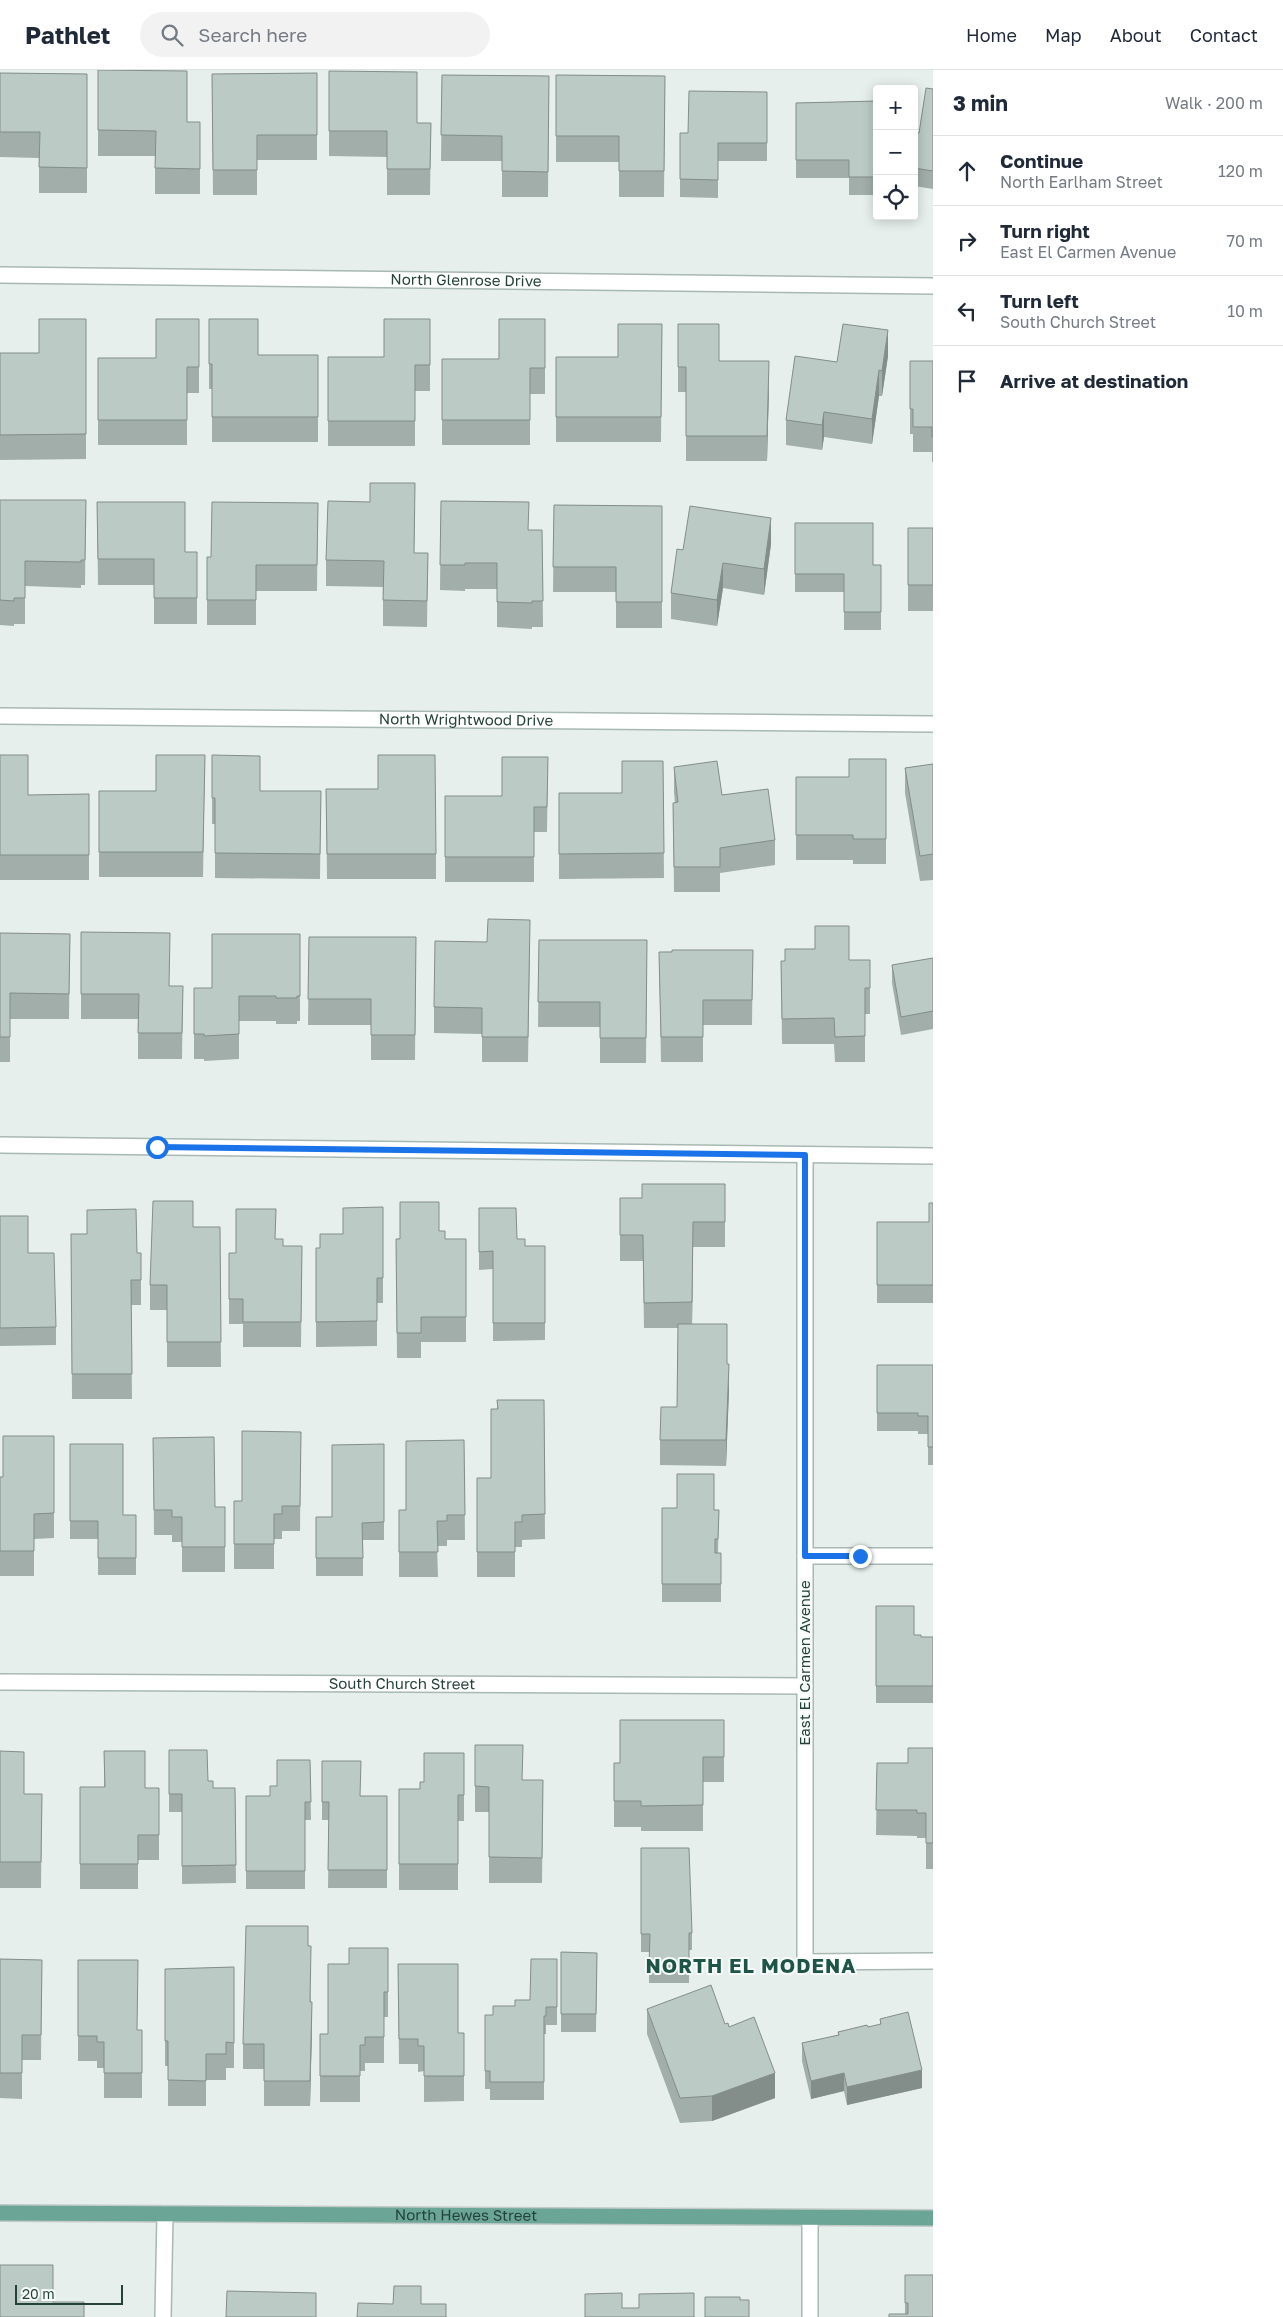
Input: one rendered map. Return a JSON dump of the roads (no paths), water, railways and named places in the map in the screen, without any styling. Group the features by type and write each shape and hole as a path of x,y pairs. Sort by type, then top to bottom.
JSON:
{"main road":[{"name":"North Hewes Street","path":"0,2213 933,2218"}],"street":[{"name":"North Glenrose Drive","path":"0,275 933,286"},
{"name":"North Wrightwood Drive","path":"0,716 933,724"},
{"path":"0,1145 933,1156"},
{"name":"East El Carmen Avenue","path":"805,1155 805,1962 933,1961"},
{"path":"805,1556 933,1556"},
{"name":"South Church Street","path":"0,1682 805,1686"},
{"path":"162,2317 164,2214"},
{"path":"810,2218 810,2317"}],"district":[{"name":"NORTH EL MODENA","path":"751,1966"}]}
